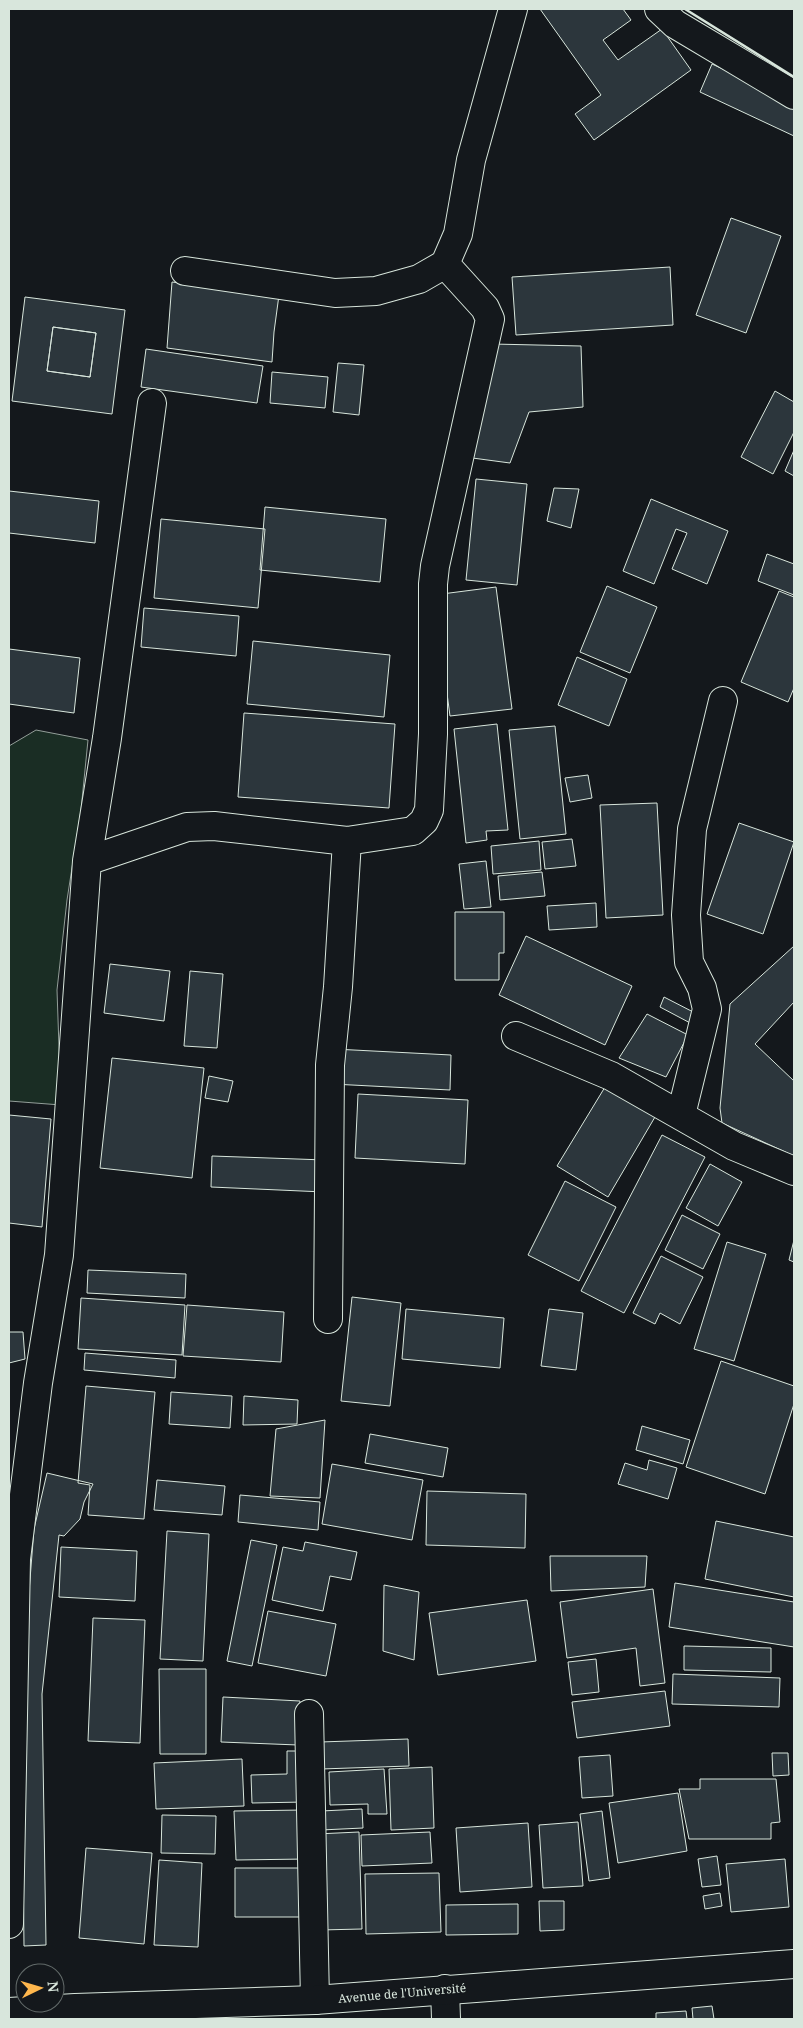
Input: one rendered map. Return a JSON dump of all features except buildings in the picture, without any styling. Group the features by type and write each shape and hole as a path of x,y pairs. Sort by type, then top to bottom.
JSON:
{"street":[{"path":"186,271 335,293 376,291 419,279 446,264 458,234 471,160 513,9"},
{"path":"659,9 675,24 794,95"},
{"path":"87,861 186,827 214,826 347,841 413,831 424,821 429,810 433,734 433,584 435,566 490,319 485,308 446,264"},
{"path":"9,1924 16,1559 36,1392 59,1255 87,861 107,738 152,403"},
{"path":"681,1115 707,1009 702,988 689,962 686,915 692,829 723,701"},
{"path":"328,1319 330,1065 338,987 347,841"},
{"path":"516,1036 610,1076 734,1146 794,1172"},
{"path":"309,1714 315,2000"},
{"name":"Avenue de l'Université","path":"9,2012 315,2000 794,1964"},
{"path":"446,1989 446,2019"}],"green space":[{"path":"36,730 88,740 81,810 67,900 57,990 61,1105 9,1101 9,746"}],"wall":[{"path":"685,9 794,77"}]}
